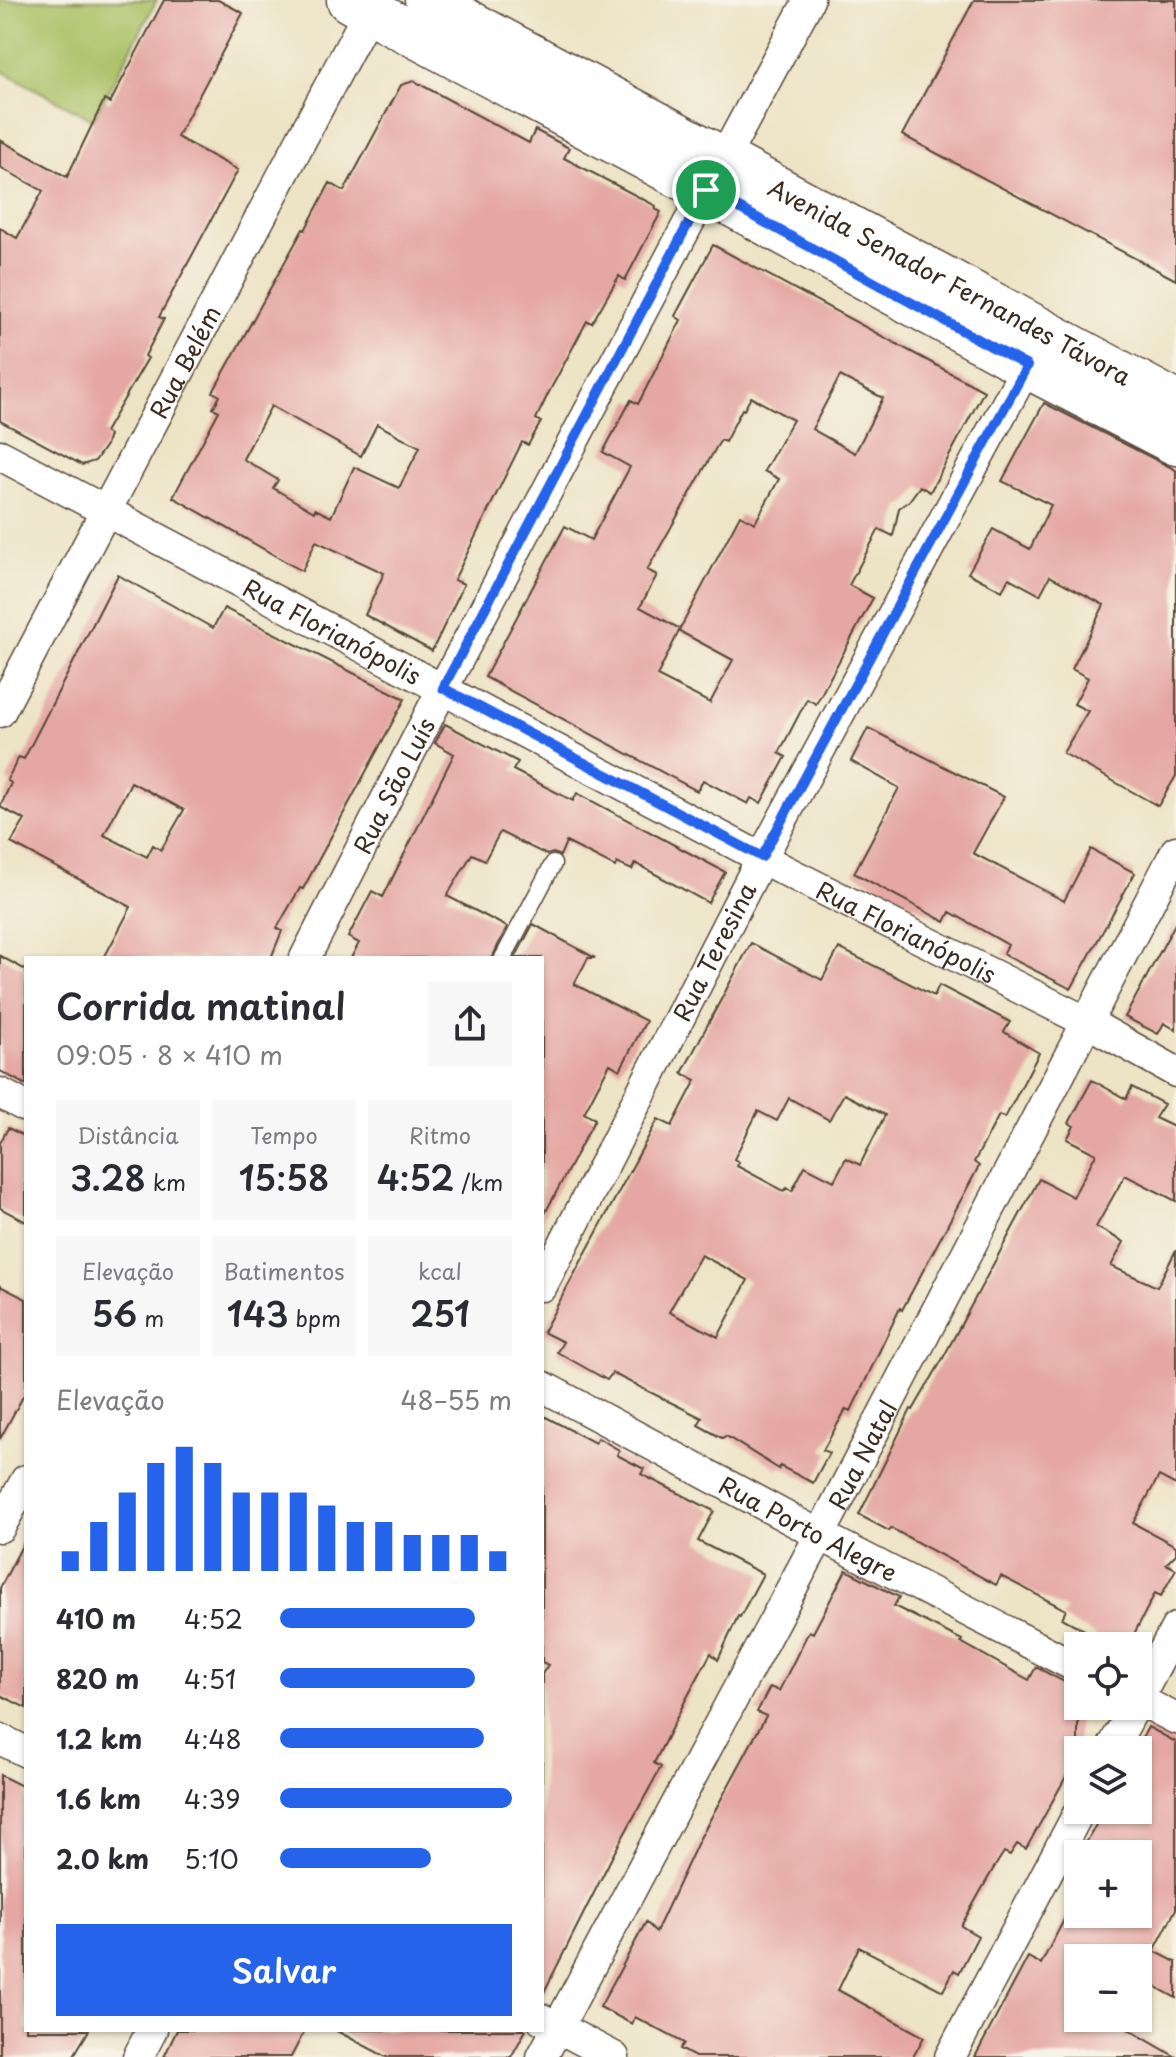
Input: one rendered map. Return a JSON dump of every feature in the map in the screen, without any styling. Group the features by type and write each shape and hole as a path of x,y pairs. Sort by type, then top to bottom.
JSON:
{"main road":[{"name":"Avenida Senador Fernandes Távora","path":"427,0 1027,366 1176,443"},
{"name":"Avenida Senador Fernandes Távora","path":"359,6 715,174 1176,403"}],"street":[{"name":"Rua São Luís","path":"306,956 443,688 809,0"},
{"name":"Rua Belém","path":"0,712 106,511 359,6"},
{"name":"Rua Teresina","path":"544,1282 762,857 1027,366"},
{"name":"Rua Florianópolis","path":"0,455 762,857 1087,1022 1176,1072"},
{"name":"Rua Natal","path":"542,2057 550,2023 820,1535 1176,851"},
{"path":"0,1093 24,1106"},
{"name":"Rua Porto Alegre","path":"544,1387 1064,1661"},
{"path":"0,1527 24,1484"},
{"path":"1152,1673 1176,1628"},
{"path":"1152,1706 1176,1719"},
{"path":"0,1739 24,1751"},
{"path":"950,2057 1073,1824"},
{"path":"550,2023 614,2057"},
{"path":"138,2057 151,2032"}],"lane":[{"path":"504,956 553,864"}],"green space":[{"path":"0,0 157,0 93,120 0,70"}],"building":[{"path":"164,0 218,0 243,13 177,137 238,170 159,317 164,319 145,356 148,358 105,432 109,435 106,445 95,461 82,465 0,421 0,228 17,238 43,191 0,167 0,140 67,177 104,100 110,103"},
{"path":"974,0 1176,0 1176,280 902,135"},
{"path":"414,81 529,143 535,130 569,148 564,158 656,206 655,209 661,212 625,280 619,276 592,323 587,321 536,419 541,422 528,445 522,442 454,580 464,584 432,651 365,615 384,573 316,541 302,571 173,497 219,411 213,408 220,396 213,392 303,229 330,183 344,191 401,85","holes":["271,406 361,456 377,424 420,447 399,488 354,467 331,517 315,509 314,512 273,488 278,480 243,459"]},
{"path":"713,245 984,391 930,492 920,486 909,501 899,508 893,536 879,529 849,585 873,598 816,704 807,699 779,753 786,757 761,803 751,798 748,804 703,780 697,791 485,677 565,526 591,540 630,467 603,452 631,400 638,404 681,320 675,316","holes":["840,376 883,398 855,453 812,429","751,397 793,420 764,471 779,479 755,523 740,515 680,629 640,607 657,575 647,570 717,446 721,440 725,442","679,631 733,660 710,703 657,676"]},
{"path":"1044,403 1176,470 1176,776 1158,806 1063,753 1088,711 1074,704 1088,678 1072,669 1104,605 1050,576 1040,595 1009,578 1002,591 968,573 993,529 1030,549 1051,505 1002,481"},
{"path":"118,575 213,628 224,608 405,699 303,889 300,888 277,928 282,931 272,956 105,956 131,907 11,843 25,820 0,807 11,783 7,780 19,757 24,759","holes":["131,782 184,810 161,850 153,845 147,857 104,835"]},
{"path":"445,724 518,762 513,770 573,801 577,793 725,872 708,903 635,863 632,870 617,863 615,867 566,842 560,856 553,853 547,855 500,832 485,860 472,854 447,896 507,927 493,956 352,956 359,943 348,937 372,891 383,897 454,754 435,743"},
{"path":"868,728 1004,797 973,853 1064,901 1091,849 1135,873 1071,989 1003,954 1008,945 950,912 945,922 854,873 899,788 851,761"},
{"path":"1176,922 1176,1030 1164,1023 1158,1034 1125,1017"},
{"path":"533,924 595,958 588,958 574,984 646,1021 620,1070 610,1064 597,1088 584,1113 595,1119 544,1215 544,956 516,956"},
{"path":"751,943 822,980 839,948 934,996 939,985 1010,1022 1004,1032 1039,1053 1005,1118 999,1115 974,1162 979,1166 902,1310 900,1308 851,1411 846,1409 823,1450 829,1453 813,1483 780,1466 779,1469 726,1436 722,1438 698,1425 702,1418 612,1373 607,1380 557,1352 563,1342 544,1332 658,1119 672,1126 696,1080 682,1073","holes":["844,1094 885,1115 860,1165 846,1158 834,1181 805,1166 792,1191 787,1188 784,1191 737,1166 739,1162 734,1159 758,1111 777,1121 789,1098 829,1120","701,1255 748,1280 718,1337 669,1312"]},
{"path":"0,956 24,969 24,1084 0,1071"},
{"path":"1092,1080 1126,1099 1132,1087 1164,1104 1155,1118 1176,1128 1176,1201 1125,1175 1096,1227 1124,1242 1111,1266 1157,1287 1176,1250 1176,1485 1159,1476 1133,1523 1176,1546 1176,1554 1166,1564 1176,1569 1161,1596 1155,1593 1135,1632 1088,1632 1062,1618 1066,1610 1001,1576 996,1585 891,1528 889,1531 859,1515 911,1409 942,1360 1039,1179 1073,1197 1096,1154 1067,1139 1074,1126 1069,1123"},
{"path":"8,1128 24,1136 24,1221 0,1208 0,1143"},
{"path":"0,1286 24,1298 24,1395 0,1439"},
{"path":"544,1416 595,1443 598,1438 619,1450 617,1455 644,1469 641,1474 714,1511 698,1541 763,1574 738,1616 718,1660 711,1653 684,1703 654,1763 661,1767 544,1992 544,1671 548,1665 544,1663"},
{"path":"24,1542 24,1707 0,1695 0,1588"},
{"path":"846,1570 899,1597 894,1606 962,1640 1029,1680 1036,1667 1064,1682 1064,1720 1080,1720 1078,1736 1064,1736 1064,1780 1026,1849 1017,1844 1010,1855 1004,1852 961,1926 978,1936 959,1973 954,1970 943,1991 859,1947 838,1990 924,2037 913,2057 695,2057 680,2049 684,2043 635,2017 632,2024 600,2007 646,1922 656,1932 699,1840 766,1716 757,1712 770,1687 779,1691 809,1631 813,1633"},
{"path":"1148,1727 1176,1742 1176,1909 1154,1951 1176,1962 1176,1998 1152,1985 1152,1944 1064,1944 1064,2032 1133,2032 1176,2057 975,2057 1028,1957 1041,1964 1064,1920 1064,1928 1152,1928 1152,1840 1088,1840 1096,1824 1152,1824 1152,1736 1143,1736"},
{"path":"0,1775 24,1787 24,2032 88,2032 73,2057 0,2057"},
{"path":"176,2032 304,2032 291,2057 164,2057"},
{"path":"339,2032 525,2032 511,2057 386,2057"}],"route":[{"path":"706,190 1027,366 762,857 443,688 706,190"}]}
